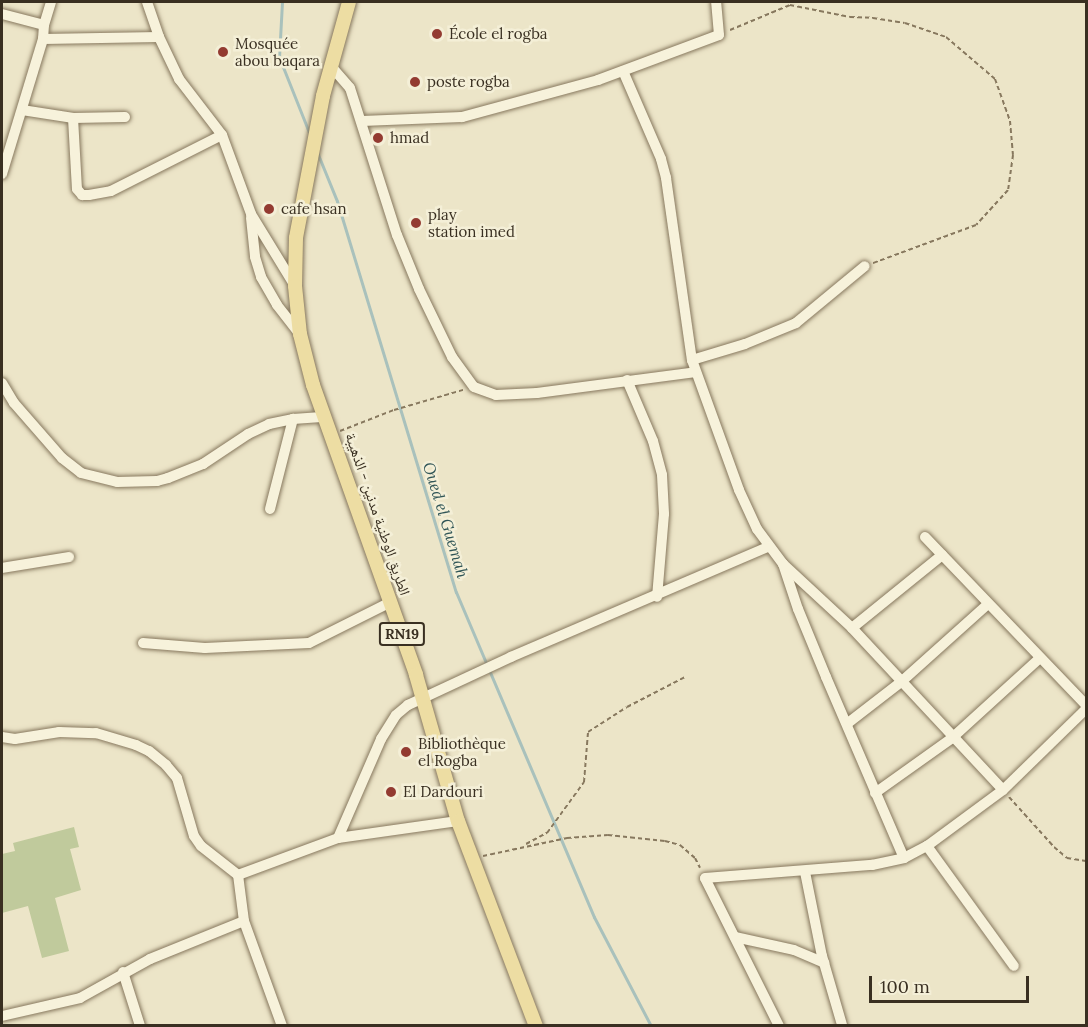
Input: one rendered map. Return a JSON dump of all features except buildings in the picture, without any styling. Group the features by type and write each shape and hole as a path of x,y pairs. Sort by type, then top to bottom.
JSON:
{"main road":[{"name":"الطريق الوطنية مدنين - الذهيبة","path":"349,2 323,96 296,238 295,286 300,334 325,417 423,697 458,821 536,1026"}],"street":[{"path":"2,174 43,39 44,25 51,2"},
{"path":"147,2 159,37 184,88 222,135 251,214 295,286"},
{"path":"362,121 462,117 524,102 623,72 719,35 716,2"},
{"path":"2,14 44,25"},
{"path":"43,39 159,37"},
{"path":"330,65 350,88 397,235 419,289 452,357 474,387 496,395 537,393 696,372"},
{"path":"623,72 661,159 666,178 692,360 739,490 768,547 783,564 852,628 952,738 1003,790"},
{"path":"22,110 73,118 125,117"},
{"path":"73,118 77,189 82,195 111,191 222,135"},
{"path":"251,214 254,250 261,277 277,305 300,334"},
{"path":"692,360 745,344 796,324 865,266"},
{"path":"627,380 653,441 662,475 664,514 657,597"},
{"path":"2,383 14,403 62,458 81,473 117,483 157,482 203,464 248,434 269,424 293,418 325,417"},
{"path":"270,509 293,418"},
{"path":"779,1026 705,878 805,872 872,865 904,858 927,846 1003,790 1086,707 925,537"},
{"path":"338,838 389,724 402,709 423,697 530,649 657,597 768,547"},
{"path":"852,628 942,555"},
{"path":"2,568 69,557"},
{"path":"783,564 802,619 904,858"},
{"path":"143,643 205,648 309,644 391,602"},
{"path":"848,723 901,682 988,604"},
{"path":"875,793 952,738 1040,658"},
{"path":"2,737 15,739 81,731 108,735 150,751 177,778 189,809 194,836 201,846 238,875 244,921 282,1026"},
{"path":"238,875 338,838 458,821"},
{"path":"927,846 1014,966"},
{"path":"805,872 824,963 842,1025"},
{"path":"2,1016 80,998 123,972 176,947 244,921"},
{"path":"735,937 794,950 824,963"},
{"path":"123,972 140,1026"}],"path":[{"path":"719,35 790,5 850,17 905,23 946,37 995,79 1010,121 1012,155 1008,190 976,225 865,266"},
{"path":"333,435 394,410 474,387"},
{"path":"524,845 547,833 584,782 588,732 627,707 685,677"},
{"path":"1003,790 1054,847 1067,858 1086,861"},
{"path":"472,859 524,845 567,838 608,835 665,841 687,849 705,878"}],"green space":[{"path":"74,827 79,847 70,849 81,890 55,898 69,951 42,958 28,906 2,913 2,854 15,851 13,843"}],"waterway":[{"name":"Oued el Guemah","path":"282,2 279,57 310,135"},
{"name":"Oued el Guemah","path":"317,152 337,201 456,592 594,917 651,1026"}],"place":[{"name":"École el rogba","path":"437,34"},
{"name":"Mosquée abou baqara","path":"223,52"},
{"name":"poste rogba","path":"415,82"},
{"name":"hmad","path":"378,138"},
{"name":"cafe hsan","path":"269,209"},
{"name":"play station imed","path":"416,223"},
{"name":"Bibliothèque el Rogba","path":"406,752"},
{"name":"El Dardouri","path":"391,792"}]}
